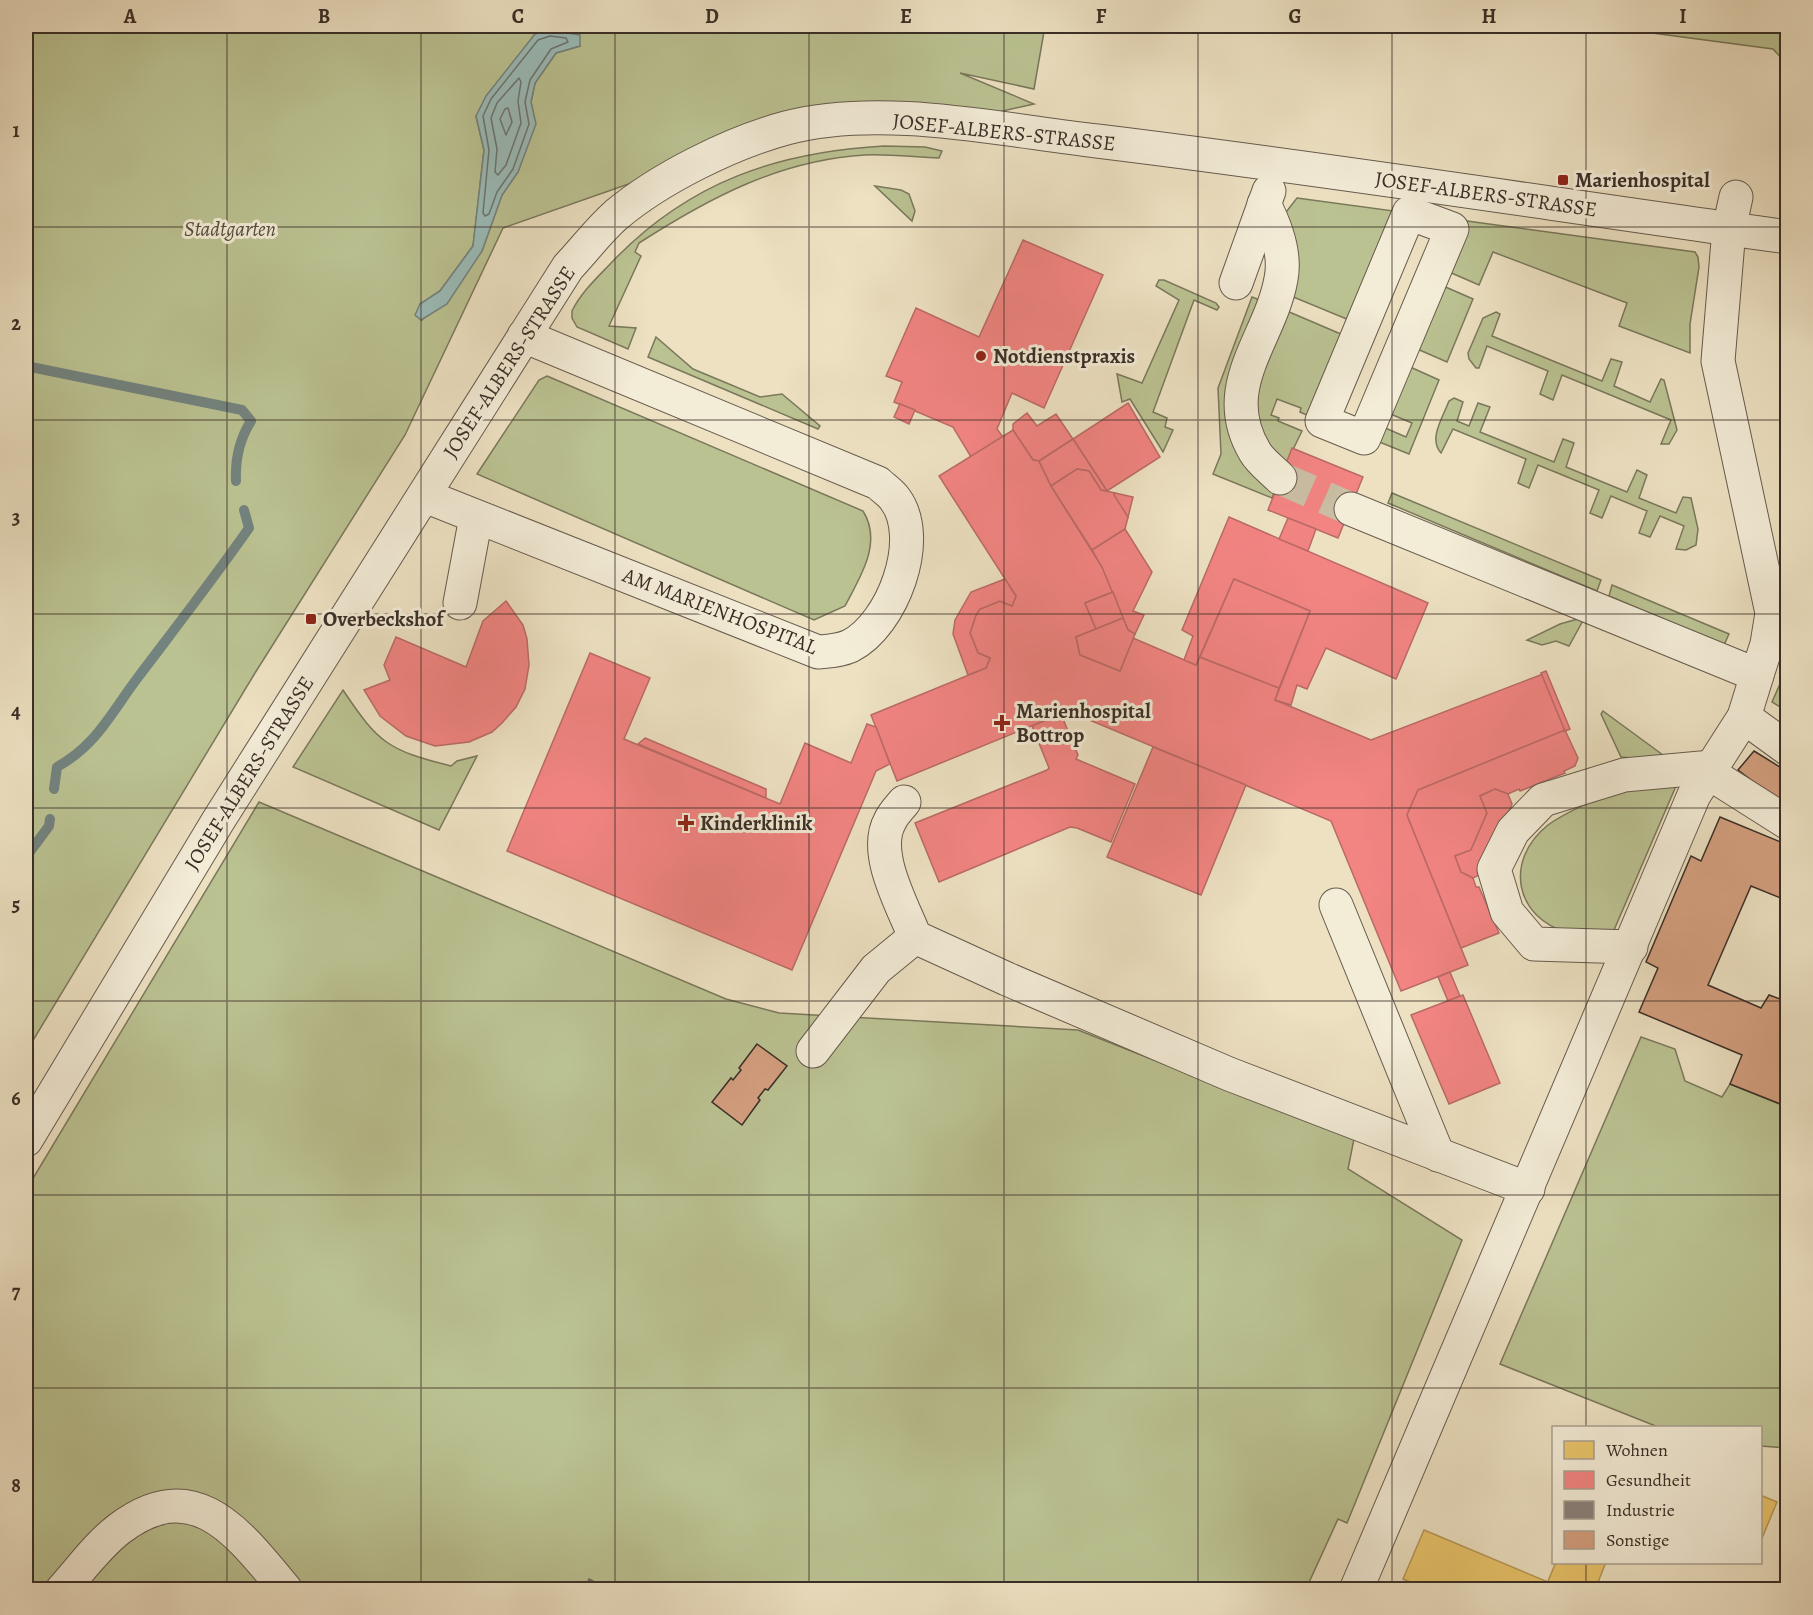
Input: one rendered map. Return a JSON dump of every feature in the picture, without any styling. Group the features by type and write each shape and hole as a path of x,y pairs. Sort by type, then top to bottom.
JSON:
{"street":[{"name":"JOSEF-ALBERS-STRASSE","path":"26,1140 218,821 568,267 616,215 677,175 726,148 788,128 861,119 936,121 1278,164 1788,237"},
{"path":"1236,283 1278,164"},
{"path":"1356,1590 1694,795 1744,717 1767,644 1772,613 1718,361 1729,229 1736,197"},
{"path":"1264,204 1276,226 1282,276 1276,299 1246,370 1240,406 1243,426 1256,453 1280,478"},
{"path":"1409,213 1452,229 1364,438 1322,421 1409,213"},
{"name":"AM MARIENHOSPITAL","path":"424,496 818,652 835,651 850,645 881,618 889,605 905,559 907,537 903,515 895,498 878,483 524,336"},
{"path":"1352,508 1757,675"},
{"path":"460,603 476,516"},
{"path":"1744,717 1788,749"},
{"path":"1631,947 1534,944 1507,912 1494,869 1513,831 1543,800 1624,776 1711,770 1788,823"},
{"path":"904,802 888,822 885,849 887,870 915,937 1007,980 1229,1074 1528,1190"},
{"path":"1336,905 1438,1155"},
{"path":"813,1051 876,969 915,937"},
{"path":"62,1590 118,1529 159,1506 204,1509 241,1536 286,1590"}],"green space":[{"name":"Stadtgarten","path":"26,26 1045,26 1034,89 960,73 1034,104 994,113 895,102 640,180 503,228 405,435 255,673 26,1052","holes":["567,32 580,46 556,53 535,83 531,102 535,124 518,172 502,195 482,251 422,320 420,304 440,291 473,246 484,150 476,116"]},
{"path":"1599,26 1787,26 1787,64 1773,49"},
{"path":"884,146 925,147 942,151 939,158 865,155 834,158 775,173 719,197 639,243 635,252 641,256 609,326 636,328 628,349 577,327 572,318 572,311 596,279 642,234 672,211 704,191 771,164 807,155"},
{"path":"875,186 901,190 909,194 915,211 912,221"},
{"path":"1297,198 1394,211 1349,320 1286,294 1283,216"},
{"path":"1467,221 1695,252 1699,267 1690,324 1690,353 1619,326 1627,303 1493,252 1479,285 1447,271"},
{"path":"1159,280 1164,280 1216,303 1219,307 1217,310 1194,300 1153,412 1167,418 1165,427 1173,430 1163,452 1130,399 1122,402 1117,374 1142,383 1179,300 1156,286"},
{"path":"1441,285 1473,299 1447,362 1415,348"},
{"path":"1252,297 1265,302 1236,382 1277,485 1272,498 1213,474 1221,454 1218,388"},
{"path":"1280,308 1343,335 1309,416 1300,412 1301,408 1277,399 1271,415 1279,418 1278,421 1302,431 1284,468 1250,424"},
{"path":"1496,312 1500,314 1492,336 1602,381 1611,359 1622,362 1614,386 1650,402 1661,379 1664,380 1677,430 1669,444 1661,444 1671,420 1562,375 1553,400 1540,394 1548,371 1487,346 1479,368 1476,368 1469,359 1468,353 1483,318"},
{"path":"656,337 693,369 760,397 782,394 820,426 818,429 648,357"},
{"path":"1408,366 1439,380 1409,454 1377,441 1383,427 1406,437 1412,423 1388,413"},
{"path":"547,376 863,511 869,523 870,547 863,572 845,606 814,620 477,474 539,380"},
{"path":"1454,398 1463,402 1457,421 1469,426 1478,403 1490,407 1480,432 1554,462 1563,439 1574,443 1566,467 1627,492 1637,470 1647,475 1639,498 1676,513 1683,497 1691,498 1698,529 1696,545 1686,550 1676,549 1684,526 1660,516 1650,537 1639,533 1647,511 1611,496 1602,518 1590,513 1599,490 1538,465 1529,488 1518,483 1526,459 1453,429 1441,453 1437,447 1436,435 1449,401"},
{"path":"1392,493 1601,580 1597,591 1388,503"},
{"path":"1612,585 1729,634 1724,645 1609,596"},
{"path":"1585,617 1569,646 1556,641 1542,645 1527,640 1560,624"},
{"path":"1787,668 1788,711 1772,702"},
{"path":"343,690 376,734 399,749 451,766 457,761 477,756 439,830 293,767"},
{"path":"1603,711 1667,758 1666,761 1621,757 1601,714"},
{"path":"1676,786 1614,930 1574,934 1551,925 1536,915 1521,886 1521,871 1525,855 1534,839 1548,825 1612,793 1631,788"},
{"path":"259,802 726,999 779,1013 1078,1030 1354,1139 1348,1169 1462,1240 1347,1523 1338,1519 1306,1589 26,1590 26,1190"},
{"path":"1641,1037 1675,1049 1685,1081 1722,1097 1730,1084 1787,1107 1787,1448 1762,1446 1762,1426 1655,1426 1500,1364"}],"water":[{"path":"549,30 580,35 580,46 556,53 535,83 531,102 536,124 518,172 502,195 482,251 447,304 421,320 415,315 420,304 440,291 473,246 484,150 476,116 486,96 535,34"}],"building: Wohnen":[{"path":"1762,1496 1777,1502 1762,1538"},
{"path":"1424,1530 1567,1590 1429,1590 1403,1579"},
{"path":"1555,1564 1605,1564 1595,1590 1568,1590 1548,1581"}],"building: Gesundheit":[{"name":"Notdienstpraxis","path":"1023,240 1103,275 1044,408 1012,393 997,429 1003,437 971,457 953,427 894,402 902,382 886,376 916,308 979,337"},
{"path":"1128,403 1160,457 1107,491 1073,439"},
{"path":"900,404 915,410 909,424 894,417"},
{"path":"1027,413 1037,426 1056,414 1073,439 1039,461 1033,460 1013,430 1013,424"},
{"path":"1013,430 1033,460 1039,461 1051,486 1102,567 1113,592 1085,603 1096,629 1076,637 1080,655 1120,671 1133,638 1196,665 1200,657 1279,688 1275,700 1371,740 1543,674 1566,730 1418,790 1407,815 1468,965 1401,991 1331,821 1068,711 897,781 871,715 986,668 990,658 978,653 970,633 976,615 980,609 1000,601 1012,606 1016,596 939,476"},
{"path":"1073,439 1107,491 1101,490 1089,471 1077,469 1051,486 1039,461"},
{"path":"1292,448 1363,477 1338,538 1268,510"},
{"path":"1077,469 1089,471 1101,490 1115,493 1128,517 1125,529 1092,550 1051,486"},
{"path":"1115,493 1133,497 1128,517 1114,495"},
{"path":"1229,517 1428,603 1396,679 1326,648 1307,689 1297,685 1291,705 1275,700 1310,611 1234,579 1196,665 1184,660 1193,636 1182,630"},
{"path":"1288,518 1316,529 1308,551 1279,539"},
{"path":"1125,529 1152,572 1133,611 1144,615 1135,634 1128,630 1102,567 1092,550"},
{"path":"1005,579 1016,596 1012,606 1000,601 980,609 976,615 970,633 978,653 990,658 986,668 968,675 953,634 955,620 971,592"},
{"path":"1234,579 1310,611 1279,688 1200,657"},
{"path":"1113,592 1123,618 1096,629 1085,603"},
{"path":"506,601 523,625 527,639 529,665 525,689 516,707 502,723 492,732 469,742 435,746 406,736 380,716 364,690 390,680 384,665 396,637 466,667 483,621"},
{"path":"1123,618 1128,630 1135,634 1120,671 1080,655 1076,637"},
{"name":"Kinderklinik","path":"590,653 650,678 624,739 780,804 805,743 851,763 867,724 876,727 890,764 876,771 792,970 507,851"},
{"path":"1546,671 1570,729 1565,731 1541,673"},
{"path":"1061,714 1078,755 1076,759 1135,784 1111,842 1070,827 939,882 915,823 1047,770 1049,768 1032,726"},
{"path":"1565,730 1578,758 1575,766 1564,771 1565,773 1520,791 1519,789 1508,794 1495,789 1480,796 1487,813 1471,850 1455,856 1461,872 1473,878 1476,887 1479,887 1499,933 1461,948 1407,815 1418,790"},
{"path":"645,738 766,789 766,798 638,744"},
{"path":"1153,747 1246,785 1201,895 1107,857"},
{"path":"1495,789 1508,794 1512,804 1483,873 1473,878 1461,872 1455,856 1471,850 1487,813 1480,796"},
{"path":"1450,972 1460,996 1448,1001 1438,977"},
{"path":"1463,995 1500,1083 1449,1104 1411,1015"}],"building: Industrie":[{"path":"589,1579 610,1590 584,1590"}],"building: Sonstige":[{"path":"1754,751 1788,772 1788,808 1738,770"},
{"path":"1720,817 1788,845 1788,901 1751,886 1708,985 1761,1008 1769,995 1788,1002 1788,1107 1730,1084 1742,1055 1639,1012 1658,968 1646,962 1691,856 1701,861"},
{"path":"757,1044 787,1066 768,1090 765,1089 758,1098 760,1100 742,1125 712,1102 731,1078 733,1080 741,1070 739,1068"}],"waterway":[{"path":"26,366 242,410 251,421 243,435 239,450 236,481"},
{"path":"54,789 57,767 83,748 103,726 249,528 244,510"},
{"path":"26,857 49,826 50,819"}],"tunnel":[{"path":"1280,478 1351,509"}],"place":[{"name":"Marienhospital","path":"1563,180"},
{"name":"Notdienstpraxis","path":"981,356"},
{"name":"Overbeckshof","path":"311,619"},
{"name":"Marienhospital Bottrop","path":"1002,723"},
{"name":"Kinderklinik","path":"686,823"}]}
